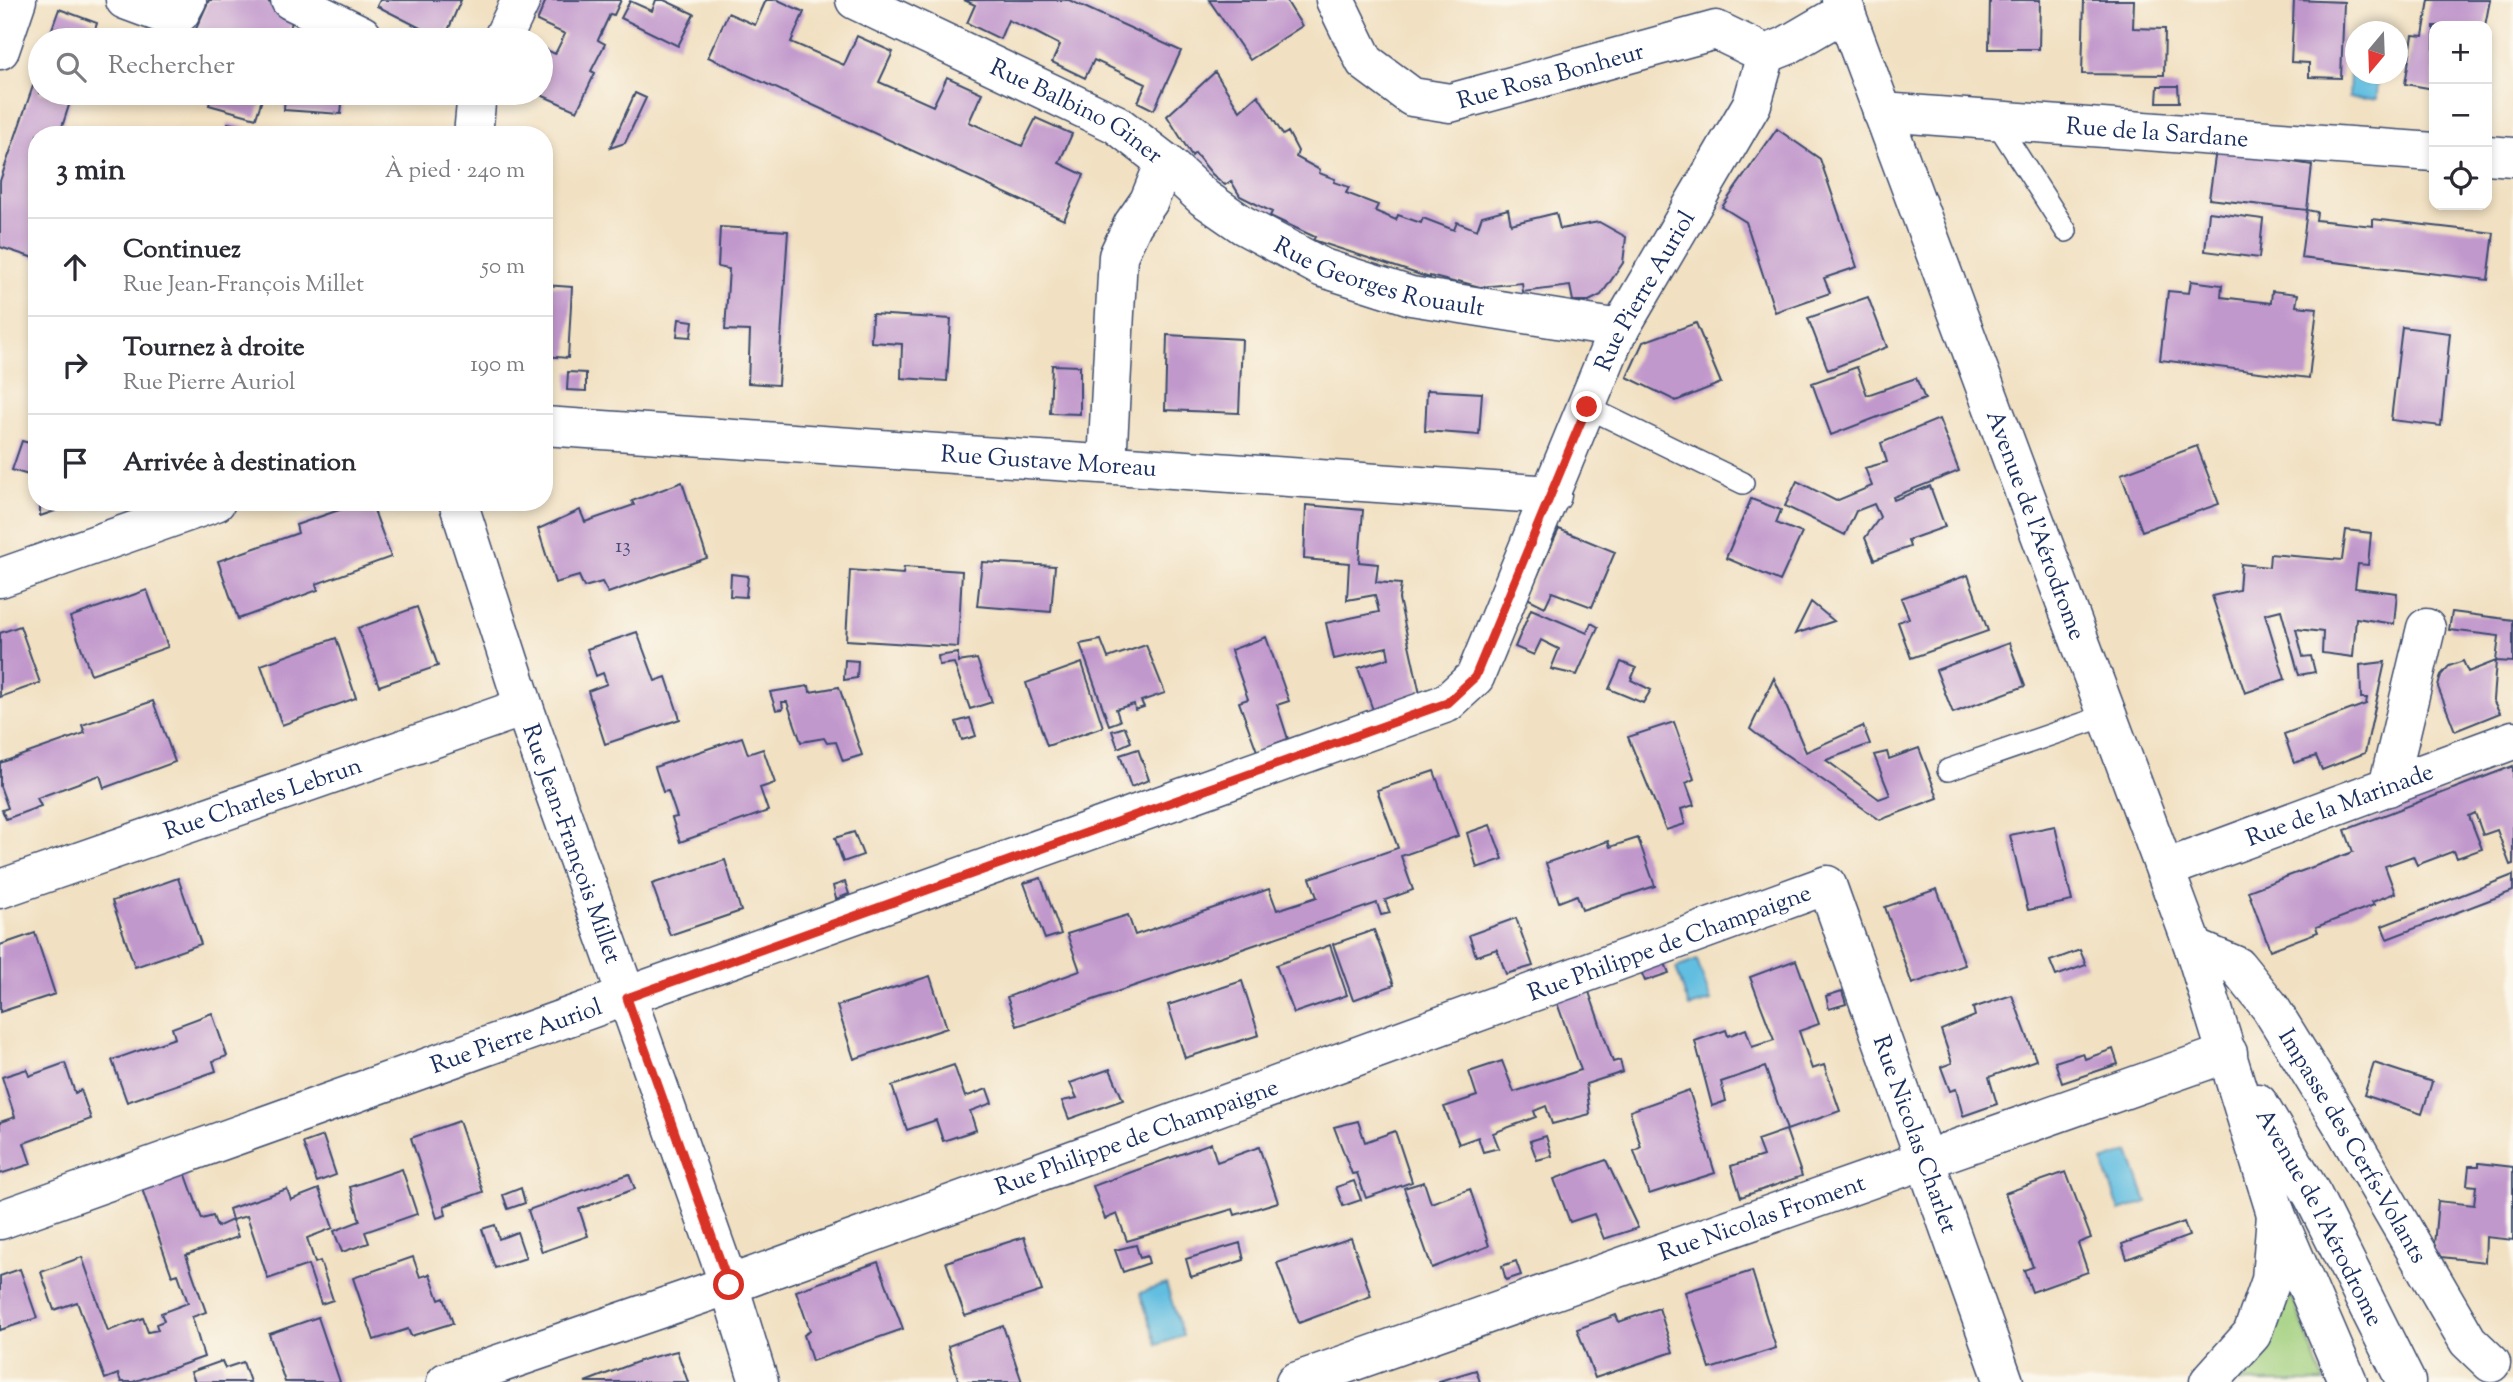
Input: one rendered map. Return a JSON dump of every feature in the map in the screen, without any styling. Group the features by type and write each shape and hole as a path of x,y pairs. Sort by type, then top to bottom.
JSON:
{"street":[{"path":"0,50 17,0"},
{"path":"125,0 163,13 180,13 187,0"},
{"path":"290,0 348,28"},
{"path":"508,28 521,0"},
{"name":"Rue Balbino Giner","path":"855,0 897,9 1116,124 1165,162 1149,201 1133,224 1118,256 1107,463"},
{"name":"Rue Rosa Bonheur","path":"1335,0 1365,62 1412,97 1450,103 1716,30 1766,54"},
{"path":"1766,54 1786,46 1844,6"},
{"name":"Avenue de l'Aérodrome","path":"1844,6 2194,948 2276,1214 2348,1382"},
{"name":"Rue Pierre Auriol","path":"0,1220 1447,703 1475,677 1620,329 1752,104 1766,54"},
{"path":"474,126 476,105"},
{"name":"Rue de la Sardane","path":"1882,112 2429,152"},
{"path":"2492,155 2513,157"},
{"name":"Rue Georges Rouault","path":"1165,162 1204,198 1243,225 1323,268 1411,296 1620,329"},
{"name":"Rue Gustave Moreau","path":"553,427 1552,495"},
{"path":"0,578 190,511"},
{"name":"Rue Jean-François Millet","path":"461,511 524,707 729,1285 759,1382"},
{"path":"2388,787 2426,628"},
{"name":"Rue Charles Lebrun","path":"0,890 524,707"},
{"name":"Rue de la Marinade","path":"2165,869 2513,740"},
{"name":"Rue Nicolas Charlet","path":"1827,885 2004,1382"},
{"name":"Rue Philippe de Champaigne","path":"446,1382 729,1285 1827,885"},
{"name":"Impasse des Cerfs-Volants","path":"2194,948 2237,966 2270,1007 2342,1124 2468,1341 2491,1363"},
{"name":"Avenue de l'Aérodrome","path":"2228,1053 2313,1196 2406,1382"},
{"name":"Rue Nicolas Froment","path":"1295,1382 2228,1053"},
{"path":"2209,1382 2252,1334 2271,1280 2276,1214"}],"lane":[{"path":"1995,120 2066,231"},
{"path":"1587,407 1743,483"},
{"path":"1948,770 2108,715"}],"green space":[{"path":"2287,1283 2324,1382 2230,1382"}],"water":[{"path":"2350,84 2378,84 2377,99 2349,98"},
{"path":"1697,960 1711,1001 1689,1007 1676,968"},
{"path":"2129,1152 2147,1202 2120,1211 2102,1161"},
{"path":"1166,1284 1183,1336 1157,1345 1140,1293"}],"building":[{"path":"209,0 264,0 294,14 290,28 196,28"},
{"path":"380,0 461,0 449,28 420,28 377,6"},
{"path":"546,0 621,0 614,15 610,14 598,40 605,44 591,71 595,73 577,111 553,100 553,53 555,54 565,34 537,21"},
{"path":"656,0 664,0 694,14 678,46 621,18 630,1 652,11"},
{"path":"766,0 778,0 804,12 791,42 844,65 857,36 893,52 879,82 933,106 947,77 982,93 969,122 1022,146 1036,118 1072,134 1059,163 1084,175 1064,220 708,57 728,13 755,25"},
{"path":"964,0 1069,0 1181,51 1154,110 1138,102 1146,84 1094,60 1085,78 1052,62 1060,45 1008,20 1000,39 967,23 975,5"},
{"path":"1209,0 1286,0 1302,26 1250,60"},
{"path":"1990,0 2040,0 2039,49 1989,49"},
{"path":"2084,0 2134,0 2133,28 2165,29 2164,75 2082,74"},
{"path":"2294,0 2344,2 2341,78 2309,77 2309,63 2291,62"},
{"path":"2429,0 2490,0 2486,21 2429,21 2429,88 2405,84 2408,84 2413,35 2423,36"},
{"path":"59,9 97,23 96,28 52,28"},
{"path":"1215,72 1240,111 1258,95 1283,135 1288,132 1298,151 1296,157 1320,170 1319,173 1335,179 1334,182 1349,187 1346,193 1378,205 1375,211 1396,220 1398,215 1421,223 1423,218 1454,230 1457,222 1477,230 1482,216 1508,209 1511,224 1556,213 1560,229 1599,222 1626,237 1623,263 1601,295 1589,301 1573,301 1570,286 1523,292 1522,283 1480,287 1458,281 1457,283 1430,278 1313,240 1315,237 1270,216 1272,212 1240,196 1231,181 1225,185 1212,174 1195,153 1192,156 1167,116"},
{"path":"2158,86 2178,86 2179,102 2157,102"},
{"path":"635,93 646,98 625,143 610,148"},
{"path":"28,100 28,105 69,105 62,126 28,126 28,256 0,247 0,181"},
{"path":"209,105 260,105 256,118"},
{"path":"284,105 342,105 341,114 284,110"},
{"path":"1777,129 1820,159 1857,267 1824,278 1830,293 1775,312 1746,222 1722,207"},
{"path":"2216,150 2280,153 2279,160 2312,165 2307,210 2209,199"},
{"path":"2307,210 2317,212 2316,220 2373,226 2373,219 2494,233 2488,280 2301,258"},
{"path":"2209,212 2263,219 2259,258 2205,251"},
{"path":"720,227 788,231 778,385 748,383 750,331 725,330 729,269 718,267"},
{"path":"2191,281 2222,285 2221,297 2271,303 2272,291 2298,294 2296,306 2317,308 2309,378 2160,360 2168,291 2189,293"},
{"path":"553,286 572,287 568,358 553,357"},
{"path":"1868,297 1887,347 1828,370 1808,318"},
{"path":"872,314 951,319 947,381 901,378 902,344 871,342"},
{"path":"679,319 693,321 691,337 677,336"},
{"path":"1696,323 1721,383 1676,401 1627,377 1643,342"},
{"path":"2402,327 2450,333 2441,426 2391,420"},
{"path":"1167,335 1242,339 1239,413 1165,410"},
{"path":"1052,365 1080,366 1080,414 1050,413"},
{"path":"1857,367 1867,395 1916,378 1925,399 1831,435 1812,383"},
{"path":"568,372 586,373 586,391 567,390"},
{"path":"1427,390 1482,393 1479,435 1425,431"},
{"path":"1939,419 1959,471 1893,497 1894,500 1930,486 1945,527 1908,540 1910,547 1874,560 1865,538 1880,517 1874,504 1856,511 1845,535 1785,506 1797,481 1836,501 1872,486 1865,468 1887,462 1881,443"},
{"path":"22,441 28,443 28,475 12,470"},
{"path":"2197,446 2219,504 2142,531 2121,474"},
{"path":"682,482 707,558 608,593 602,582 584,587 579,576 555,583 538,529 580,510 585,522 634,505 632,501"},
{"path":"1751,499 1781,510 1776,523 1802,533 1780,581 1726,558"},
{"path":"1306,505 1363,510 1359,562 1378,564 1376,582 1401,584 1399,599 1420,694 1373,710 1358,668 1389,658 1387,647 1334,659 1326,623 1379,612 1375,595 1347,600 1349,563 1304,559"},
{"path":"40,511 55,511 40,516"},
{"path":"336,511 374,511 391,557 316,584 318,590 238,619 218,561 298,533 296,525"},
{"path":"1559,529 1615,552 1592,607 1552,592 1545,607 1527,598"},
{"path":"2346,530 2371,533 2368,565 2358,564 2355,588 2397,593 2394,624 2356,618 2353,657 2322,653 2323,632 2296,629 2303,657 2311,656 2315,672 2299,675 2281,610 2265,614 2285,679 2245,693 2212,596 2239,590 2241,564 2269,567 2270,554 2342,560"},
{"path":"982,562 1055,566 1051,612 977,606"},
{"path":"904,567 962,571 958,647 846,640 850,570 903,574"},
{"path":"731,574 748,576 746,597 730,596"},
{"path":"1968,575 1988,631 1911,658 1898,622 1909,618 1901,598"},
{"path":"147,590 168,647 91,674 70,617"},
{"path":"1811,602 1834,621 1795,634"},
{"path":"417,607 438,666 379,686 358,628"},
{"path":"1531,609 1587,633 1591,623 1598,627 1577,675 1551,669 1559,649 1541,640 1534,655 1515,647"},
{"path":"2452,612 2513,620 2513,662 2496,661 2499,636 2449,630"},
{"path":"20,626 40,683 0,697 0,633"},
{"path":"637,632 655,681 666,677 680,719 605,744 588,691 607,684 603,673 596,676 587,649"},
{"path":"1266,637 1289,701 1277,705 1288,739 1257,751 1239,702 1248,699 1231,650"},
{"path":"336,638 356,698 282,725 261,665"},
{"path":"1101,640 1108,658 1146,645 1165,693 1141,701 1144,707 1135,710 1134,704 1116,709 1120,721 1109,725 1080,644"},
{"path":"2009,643 2025,686 1953,713 1936,670"},
{"path":"958,653 958,662 977,659 992,702 970,709 954,663 939,665 938,656"},
{"path":"845,660 858,661 857,678 844,680"},
{"path":"2463,661 2468,672 2496,661 2493,700 2500,713 2455,731 2438,687 2441,675 2449,666"},
{"path":"1621,662 1636,668 1631,680 1651,690 1643,703 1609,689"},
{"path":"2385,662 2365,753 2322,770 2316,756 2294,763 2284,734 2366,704 2367,698 2361,698 2360,665"},
{"path":"1082,663 1103,727 1047,746 1026,683"},
{"path":"1774,678 1806,752 1863,726 1870,744 1826,760 1879,799 1890,795 1874,755 1887,752 1889,759 1919,748 1938,798 1880,820 1755,733 1750,729"},
{"path":"809,686 810,692 839,687 862,755 843,761 836,742 827,743 824,738 801,742 787,702 782,702 783,709 776,710 770,692"},
{"path":"153,701 175,762 104,788 100,775 37,798 41,806 6,819 2,810 8,808 0,786 0,763 85,733 82,725"},
{"path":"970,718 976,736 962,740 956,722"},
{"path":"1674,722 1694,779 1686,783 1694,805 1681,809 1685,824 1666,830 1628,737"},
{"path":"1125,727 1131,742 1118,748 1112,731"},
{"path":"742,737 748,754 763,749 775,783 760,788 768,811 680,842 672,818 677,817 674,808 668,791 663,792 655,767"},
{"path":"1138,749 1149,780 1131,787 1120,755"},
{"path":"2513,766 2513,864 2510,865 2497,830 2483,835 2475,813 2469,816 2482,849 2457,858 2454,851 2417,865 2413,856 2385,866 2395,893 2372,902 2374,905 2316,927 2318,932 2270,950 2248,891 2353,852 2345,830"},
{"path":"1434,771 1458,836 1401,856 1413,890 1385,900 1390,913 1381,915 1377,903 1017,1026 1007,997 1080,971 1067,934 1128,915 1135,935 1269,889 1277,910 1317,897 1310,878 1398,848 1377,790"},
{"path":"1490,825 1503,859 1477,868 1467,833"},
{"path":"2055,826 2072,901 2028,910 2010,835"},
{"path":"854,832 863,855 843,862 835,838"},
{"path":"1638,838 1655,886 1582,910 1577,895 1559,902 1546,863 1608,841 1610,847"},
{"path":"725,860 741,911 670,935 652,884"},
{"path":"2513,875 2513,891 2387,939 2382,926"},
{"path":"178,878 201,944 135,967 112,901"},
{"path":"1041,878 1061,934 1045,939 1024,883"},
{"path":"845,882 849,894 836,899 833,886"},
{"path":"1937,889 1965,965 1912,984 1885,907"},
{"path":"1516,918 1533,966 1506,974 1497,949 1476,956 1469,935"},
{"path":"1374,930 1394,985 1353,1000 1333,944"},
{"path":"35,933 55,994 0,1012 0,945"},
{"path":"1330,945 1347,995 1294,1013 1276,965"},
{"path":"2080,950 2086,965 2056,976 2050,961"},
{"path":"1796,960 1819,1024 1799,1031 1812,1069 1824,1065 1840,1111 1787,1130 1765,1067 1721,1082 1726,1101 1712,1106 1695,1041 1726,1030 1728,1036 1746,1029 1752,1047 1774,1040 1750,977"},
{"path":"1664,961 1669,973 1645,981 1640,969"},
{"path":"930,976 947,1028 854,1059 837,1006"},
{"path":"1242,981 1259,1035 1185,1058 1168,1005"},
{"path":"1588,989 1613,1062 1620,1060 1623,1072 1586,1084 1590,1114 1552,1124 1546,1106 1534,1111 1536,1117 1493,1133 1499,1148 1483,1152 1478,1137 1459,1144 1444,1107 1477,1096 1469,1072 1502,1061 1514,1092 1581,1070 1556,1000"},
{"path":"1842,991 1846,1004 1829,1009 1826,996"},
{"path":"2012,995 2036,1060 1989,1077 1997,1104 1963,1116 1956,1089 1950,1091 1941,1067 1952,1063 1941,1030 1975,1016 1973,1008"},
{"path":"212,1013 227,1056 213,1061 216,1071 127,1102 112,1060 175,1038 172,1028"},
{"path":"2113,1049 2118,1064 2062,1083 2055,1062 2083,1053 2085,1059"},
{"path":"65,1063 75,1093 81,1090 91,1119 24,1143 31,1164 0,1174 0,1122 15,1117 2,1077 27,1069 29,1076"},
{"path":"2374,1063 2432,1082 2422,1114 2364,1095"},
{"path":"954,1065 965,1097 987,1089 992,1103 970,1111 976,1130 943,1141 936,1120 907,1130 892,1086"},
{"path":"1110,1069 1123,1100 1069,1119 1062,1101 1077,1098 1070,1083"},
{"path":"1689,1090 1715,1173 1649,1194 1634,1151 1641,1147 1630,1111"},
{"path":"459,1121 483,1192 444,1206 446,1215 437,1218 411,1138"},
{"path":"1358,1121 1365,1142 1395,1131 1412,1182 1366,1198 1357,1173 1352,1174 1334,1127"},
{"path":"1786,1130 1802,1176 1741,1197 1731,1166 1763,1156 1757,1140"},
{"path":"323,1136 336,1175 317,1182 303,1143"},
{"path":"1546,1136 1552,1156 1537,1160 1530,1141"},
{"path":"1211,1143 1217,1162 1259,1147 1278,1202 1235,1215 1233,1209 1127,1241 1117,1214 1105,1219 1093,1186"},
{"path":"1606,1160 1638,1228 1604,1239 1594,1214 1570,1222 1554,1179"},
{"path":"2479,1163 2513,1167 2513,1240 2486,1237 2485,1262 2433,1256 2438,1201 2474,1205 2476,1186 2467,1185 2469,1166 2479,1166"},
{"path":"182,1164 202,1219 213,1216 217,1227 232,1220 238,1237 186,1255 206,1312 192,1317 204,1357 133,1382 121,1382 118,1374 105,1379 77,1302 54,1310 41,1272 82,1257 108,1331 143,1318 148,1332 158,1330 156,1324 164,1321 161,1313 188,1303 178,1274 172,1276 140,1183"},
{"path":"402,1169 417,1214 365,1232 369,1243 342,1252 334,1231 360,1221 350,1187"},
{"path":"2066,1172 2091,1238 2078,1243 2088,1272 2032,1292 2024,1270 2033,1267 2005,1193"},
{"path":"629,1174 635,1189 579,1209 588,1236 542,1252 528,1210"},
{"path":"1354,1181 1361,1200 1343,1206 1336,1187"},
{"path":"1424,1182 1431,1203 1470,1189 1489,1246 1432,1268 1404,1188"},
{"path":"521,1188 525,1203 508,1209 503,1195"},
{"path":"287,1189 291,1200 319,1189 333,1228 307,1238 315,1263 320,1261 333,1300 321,1304 308,1265 268,1279 247,1216 232,1220 229,1209"},
{"path":"2184,1222 2189,1236 2127,1259 2122,1244"},
{"path":"495,1225 499,1239 517,1232 526,1258 495,1268 482,1229"},
{"path":"1024,1237 1042,1291 965,1316 946,1262"},
{"path":"1351,1238 1371,1296 1299,1323 1277,1263"},
{"path":"1240,1243 1244,1260 1191,1277 1186,1259"},
{"path":"1136,1245 1140,1258 1147,1256 1149,1263 1123,1272 1115,1250"},
{"path":"413,1257 420,1277 430,1274 439,1300 444,1298 453,1323 411,1336 408,1329 374,1340 353,1278"},
{"path":"1516,1261 1521,1275 1506,1280 1502,1266"},
{"path":"878,1262 903,1329 812,1361 804,1335 810,1331 796,1291"},
{"path":"20,1269 37,1318 0,1330 0,1276"},
{"path":"1752,1271 1776,1348 1710,1369 1685,1292"},
{"path":"1659,1308 1673,1352 1595,1378 1577,1329 1616,1315 1619,1322"},
{"path":"318,1317 340,1382 285,1382 269,1334"},
{"path":"1003,1326 1022,1382 959,1382 948,1346"},
{"path":"677,1351 688,1382 585,1382 645,1359"},
{"path":"222,1361 225,1368 243,1362 250,1382 195,1382 191,1372"},
{"path":"1476,1370 1480,1382 1439,1382 1439,1381"}],"route":[{"path":"729,1285 627,998 1447,703 1475,677 1587,407"}]}
